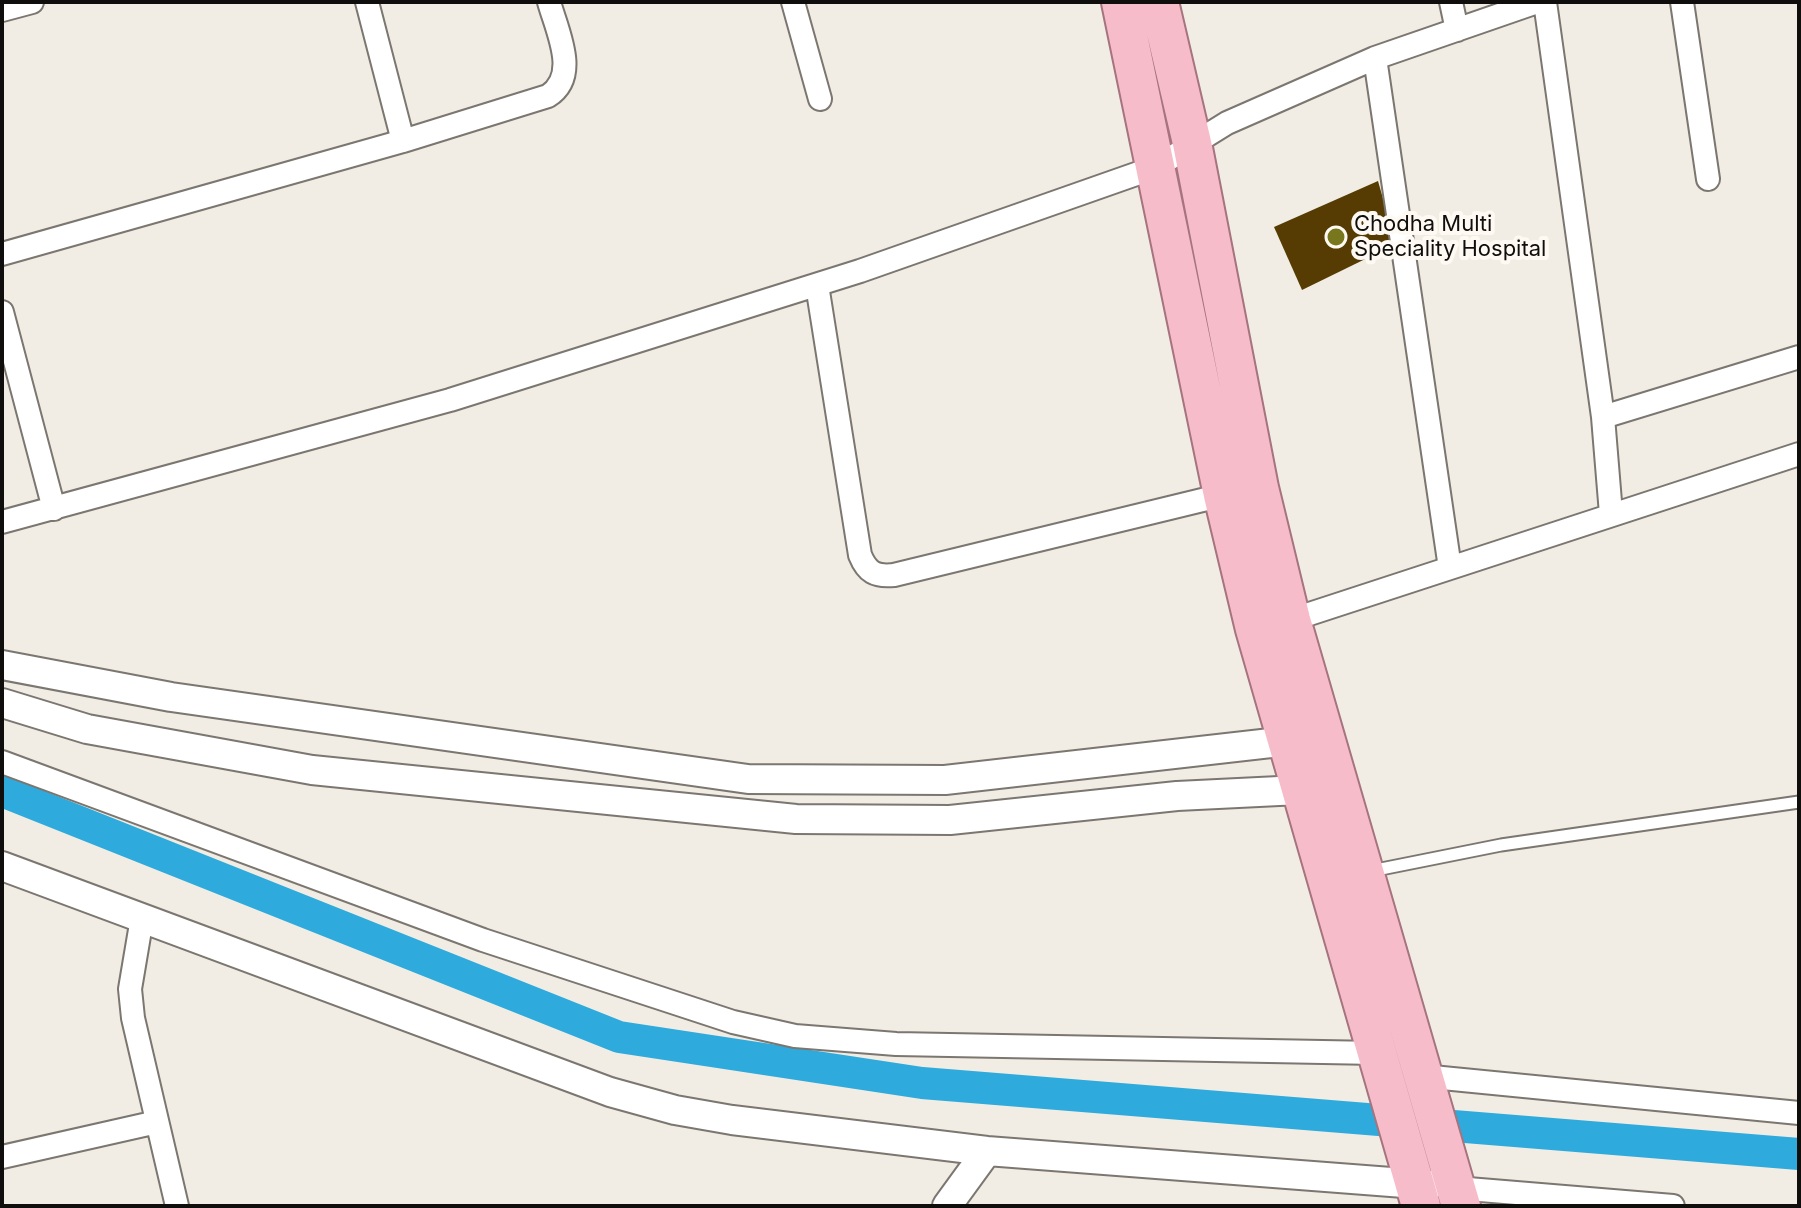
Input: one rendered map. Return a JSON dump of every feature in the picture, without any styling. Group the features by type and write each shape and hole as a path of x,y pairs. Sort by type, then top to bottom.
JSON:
{"highway":[{"path":"1121,2 1223,495 1285,743 1319,789 1363,872 1454,1183"},
{"path":"1159,2 1192,143 1259,488 1322,736 1319,789 1381,1069 1418,1194"}],"street":[{"path":"2,10 32,2"},
{"path":"367,2 403,141"},
{"path":"2,254 403,141 557,90 565,71 549,2"},
{"path":"793,2 820,99"},
{"path":"1451,2 1457,30"},
{"path":"2,522 450,400 817,285 1156,167 1227,123 1375,58 1537,2"},
{"path":"1545,2 1603,417 1611,514"},
{"path":"1682,2 1708,179"},
{"path":"1375,58 1450,568"},
{"path":"817,285 860,555 865,568 874,575 894,575 1223,495"},
{"path":"2,312 54,509"},
{"path":"1603,417 1799,357"},
{"path":"1291,620 1799,454"},
{"path":"2,665 171,697 748,779 945,780 1285,743 1322,736"},
{"path":"2,703 102,733 312,770 796,819 950,820 1177,796 1319,789"},
{"path":"2,762 483,940 733,1022 779,1032 896,1044 1381,1069"},
{"path":"945,780 950,820"},
{"path":"2,866 610,1092 675,1110 987,1151 1418,1194 1454,1183 1673,1206"},
{"path":"142,918 130,989 177,1206"},
{"path":"1426,1089 1799,1113"},
{"path":"2,1157 157,1122"},
{"path":"947,1206 987,1151"}],"lane":[{"path":"1363,872 1501,845 1799,802"}],"building":[{"path":"1378,181 1396,244 1302,290 1274,227"}],"waterway":[{"path":"2,791 619,1037 922,1083 1799,1154"}],"place":[{"name":"Chodha Multi Speciality Hospital","path":"1336,237"}]}
